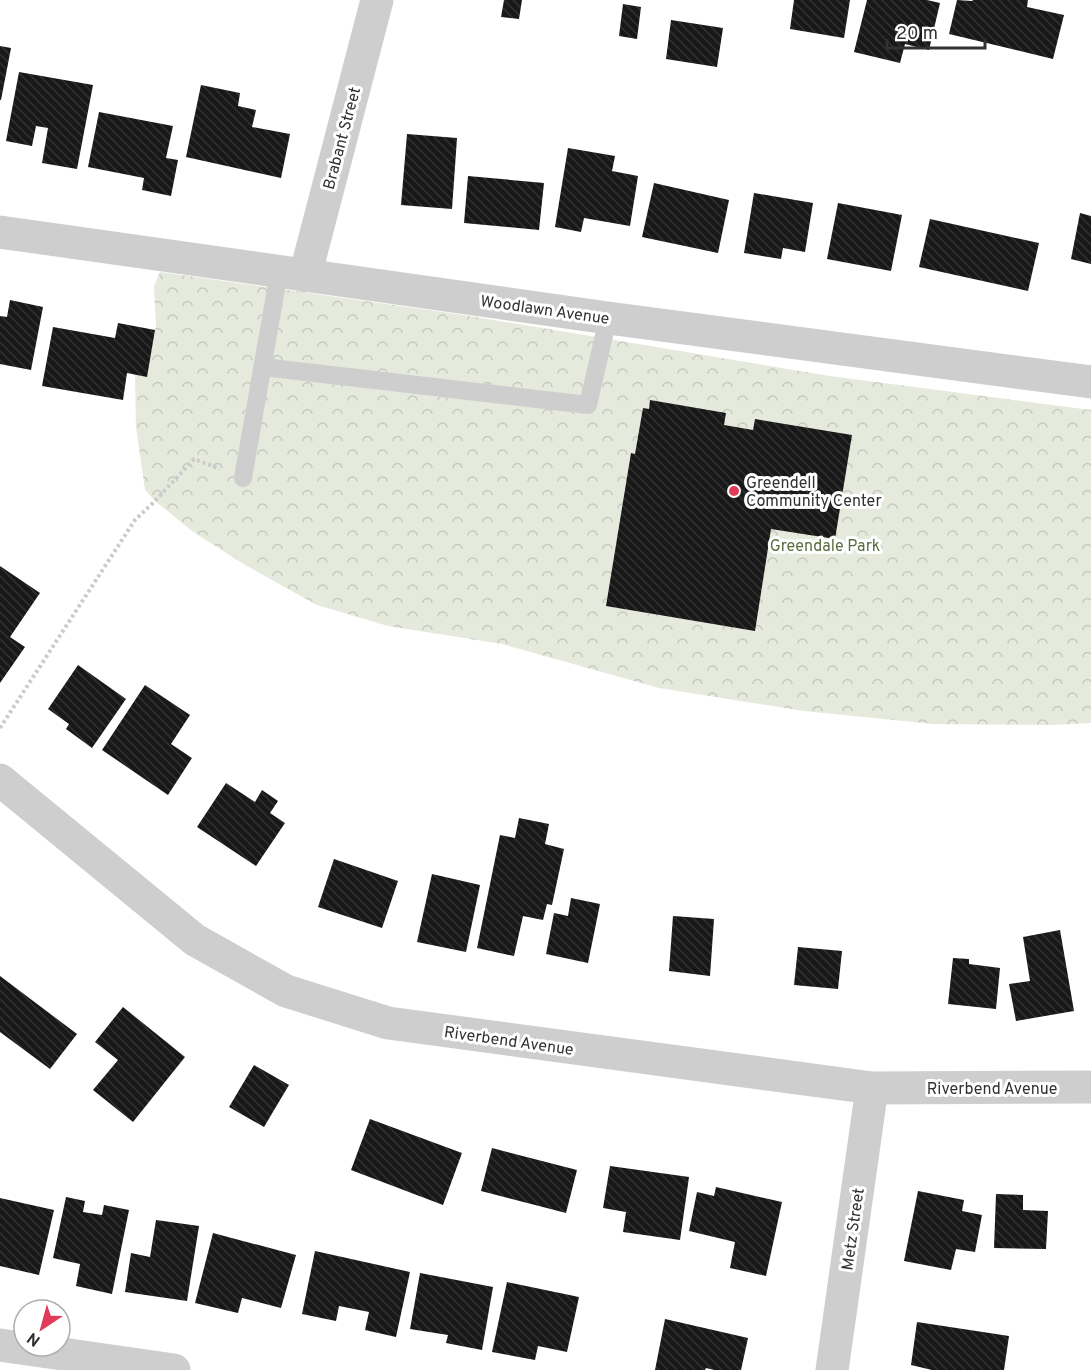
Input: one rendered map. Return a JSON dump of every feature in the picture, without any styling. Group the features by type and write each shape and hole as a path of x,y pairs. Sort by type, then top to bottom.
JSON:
{"street":[{"name":"Brabant Street","path":"292,274 377,0"},
{"name":"Woodlawn Avenue","path":"0,232 608,318 1091,382"},
{"name":"Riverbend Avenue","path":"0,780 195,940 286,991 388,1023 872,1088 1091,1087"},
{"name":"Metz Street","path":"832,1370 872,1088"},
{"path":"0,1345 174,1370"}],"lane":[{"path":"243,478 263,367 292,274"},
{"path":"263,367 588,405 608,318"}],"path":[{"path":"0,728 135,520 194,459 243,478"}],"green space":[{"name":"Greendale Park","path":"160,272 464,315 830,376 1091,410 1091,723 933,724 804,711 659,688 502,644 388,626 317,605 245,565 192,531 145,490 136,427 135,375 156,327 154,286"}],"building":[{"path":"504,0 522,0 519,19 501,17"},
{"path":"794,0 850,0 844,38 790,29"},
{"path":"867,0 927,0 940,3 929,50 905,44 900,63 854,52"},
{"path":"957,0 1028,0 1027,7 1064,15 1053,59 949,34"},
{"path":"623,4 641,7 637,39 619,36"},
{"path":"671,20 723,28 717,67 666,59"},
{"path":"0,46 11,48 1,100 0,100"},
{"path":"19,72 93,85 77,169 42,163 48,128 36,126 32,146 6,141"},
{"path":"201,85 240,93 238,106 256,110 252,127 290,134 281,178 186,157"},
{"path":"99,112 173,126 166,158 178,160 171,196 142,190 144,178 88,167"},
{"path":"407,134 457,138 452,209 401,205"},
{"path":"568,148 615,156 612,171 638,176 630,226 584,218 581,232 555,227"},
{"path":"468,176 544,183 539,230 464,223"},
{"path":"654,183 729,200 718,253 642,237"},
{"path":"754,193 813,203 805,252 783,248 781,259 744,253"},
{"path":"838,203 902,215 891,271 827,259"},
{"path":"1080,213 1091,216 1091,264 1071,259"},
{"path":"930,219 1039,243 1028,291 919,267"},
{"path":"10,300 43,307 31,370 0,364 0,316 7,317"},
{"path":"118,323 155,330 147,377 127,373 123,400 42,386 53,327 115,338"},
{"name":"Greendell Community Center","path":"650,400 726,413 724,425 753,430 755,419 852,435 835,539 771,529 755,631 606,606 631,453 635,454 643,408 649,409"},
{"path":"0,566 40,593 10,637 25,647 0,683"},
{"path":"78,665 126,699 92,748 66,729 69,724 48,709"},
{"path":"145,685 190,715 171,744 192,758 168,795 102,750"},
{"path":"226,783 255,802 262,790 278,801 270,813 285,823 256,866 197,827"},
{"path":"519,818 549,824 545,844 564,849 552,905 547,904 543,920 523,916 514,956 477,948 500,835 515,838"},
{"path":"334,859 398,881 382,928 318,907"},
{"path":"432,874 480,885 466,952 417,942"},
{"path":"571,898 600,904 588,963 546,954 554,913 568,916"},
{"path":"673,916 714,919 710,976 669,971"},
{"path":"1060,930 1074,1011 1016,1021 1009,984 1030,981 1023,937"},
{"path":"798,947 842,951 838,989 794,985"},
{"path":"953,958 969,959 969,964 1000,968 996,1009 948,1004"},
{"path":"0,976 77,1034 50,1069 0,1032"},
{"path":"123,1007 185,1057 133,1122 93,1090 118,1060 95,1042"},
{"path":"254,1065 289,1085 264,1127 229,1107"},
{"path":"370,1119 462,1153 443,1205 351,1170"},
{"path":"492,1148 577,1170 566,1213 481,1191"},
{"path":"610,1166 689,1177 680,1240 623,1232 626,1212 603,1208"},
{"path":"716,1187 782,1202 766,1276 730,1268 735,1242 689,1231 697,1192 714,1196"},
{"path":"918,1191 964,1200 962,1211 982,1215 975,1252 956,1249 951,1270 904,1261"},
{"path":"996,1194 1023,1195 1023,1210 1048,1211 1046,1249 994,1248"},
{"path":"66,1197 85,1201 83,1212 102,1215 104,1205 129,1210 112,1294 76,1286 80,1264 53,1258"},
{"path":"0,1198 54,1210 39,1275 0,1266"},
{"path":"156,1220 199,1226 187,1301 125,1292 131,1253 150,1257"},
{"path":"213,1233 296,1255 281,1308 242,1298 238,1313 195,1303"},
{"path":"315,1251 410,1272 396,1337 365,1330 369,1312 339,1306 336,1321 302,1314"},
{"path":"420,1273 493,1287 482,1350 446,1343 448,1335 410,1329"},
{"path":"507,1282 579,1297 567,1352 538,1346 535,1360 492,1352"},
{"path":"665,1319 748,1338 741,1370 706,1368 705,1370 655,1370"},
{"path":"917,1322 1009,1336 1004,1370 932,1370 911,1365"}],"place":[{"name":"Greendell Community Center","path":"734,491"}]}
